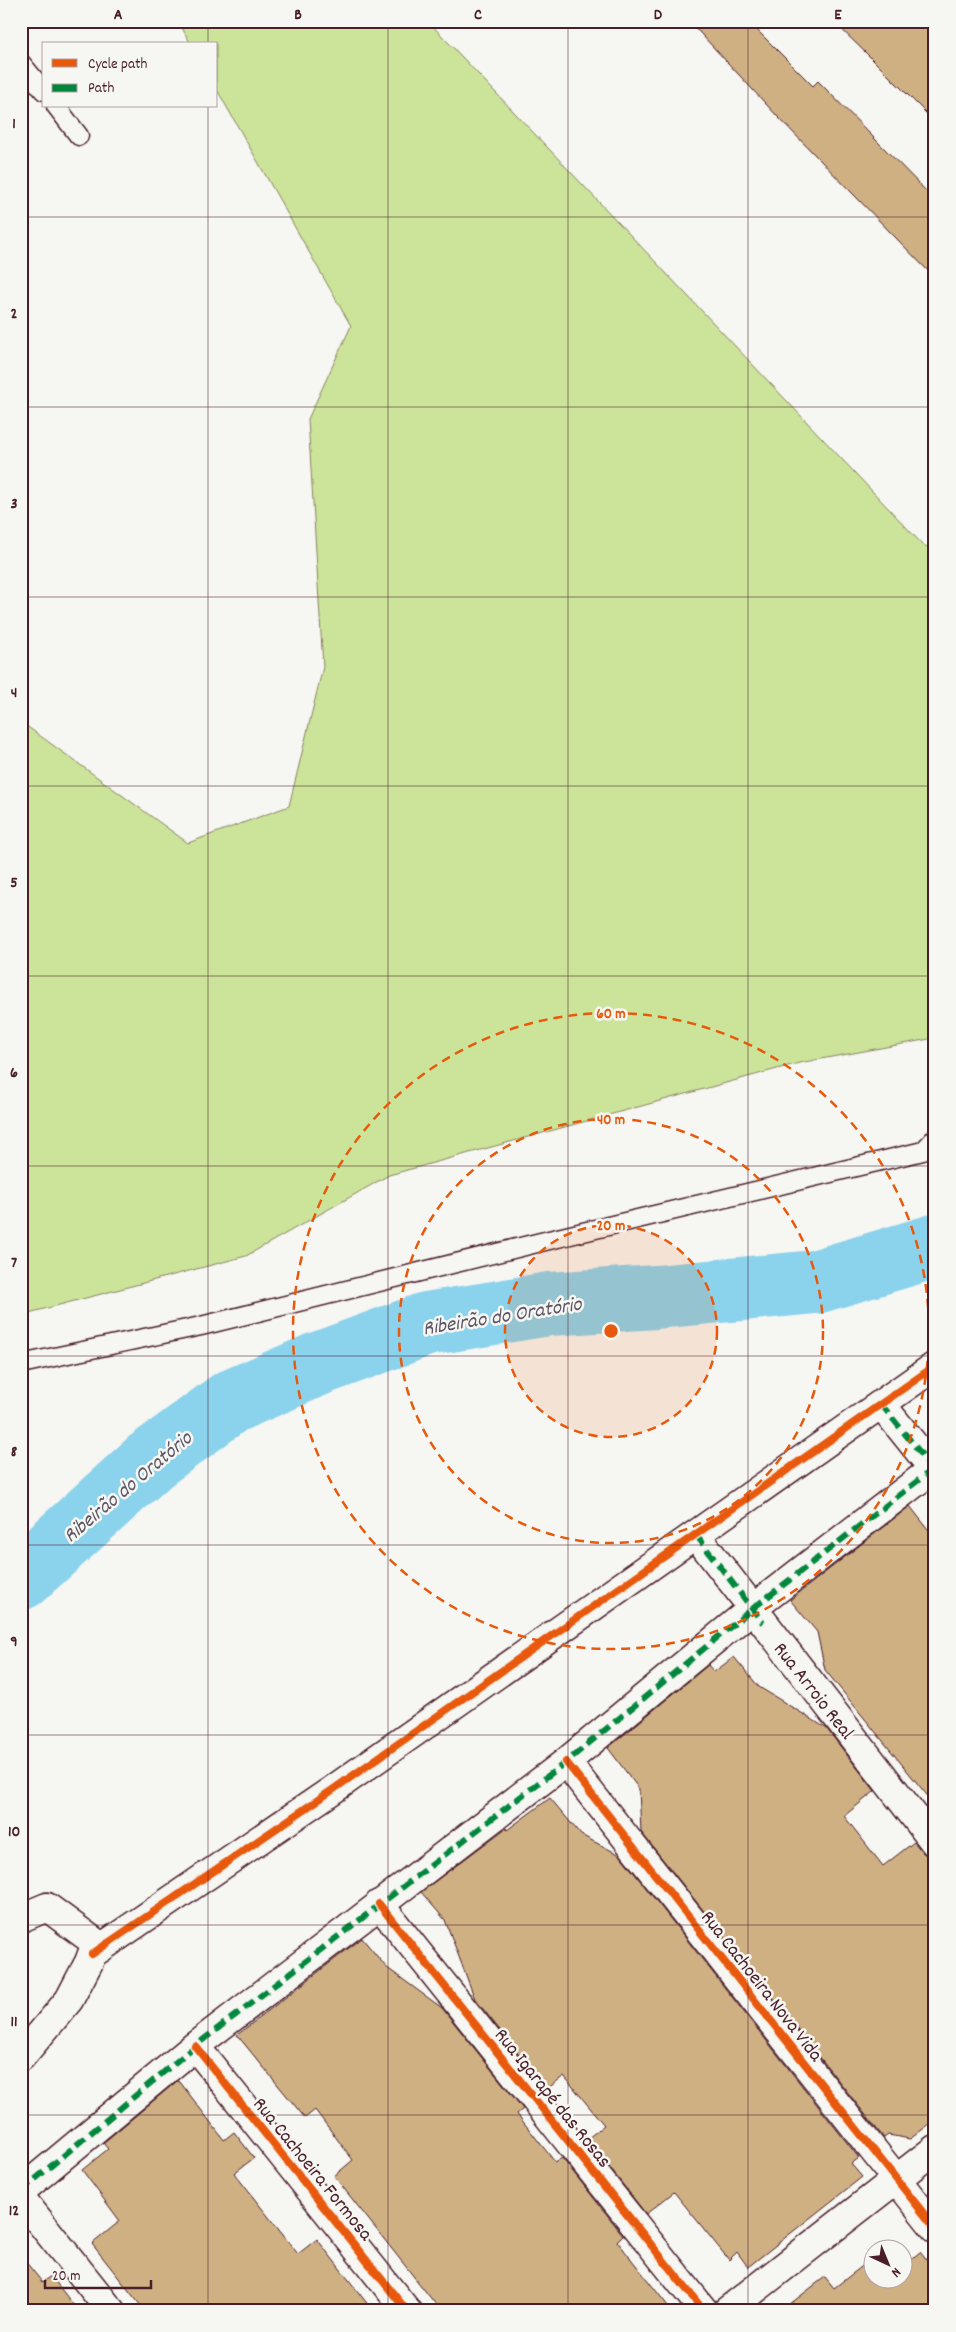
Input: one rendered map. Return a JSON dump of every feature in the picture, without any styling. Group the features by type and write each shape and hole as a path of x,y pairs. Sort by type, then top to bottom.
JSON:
{"street":[{"path":"92,1954 331,1791 517,1658 696,1535 935,1366"},
{"path":"21,2192 195,2046 757,1616 934,1470 881,1404"},
{"name":"Rua Arroio Real","path":"696,1535 935,1843"},
{"name":"Rua Cachoeira Nova Vida","path":"566,1762 935,2228"},
{"name":"Rua Igarapé das Rosas","path":"379,1904 704,2311"},
{"path":"21,1918 48,1906 96,1943 69,2000 21,2057"},
{"name":"Rua Cachoeira Formosa","path":"195,2046 407,2311"},
{"path":"727,2311 935,2149"},
{"path":"21,2198 111,2311"}],"lane":[{"path":"21,63 42,89"},
{"path":"58,108 79,136"},
{"path":"21,1364 201,1326 555,1238 923,1152 935,1138"}],"green space":[{"path":"178,21 428,21 923,545 935,550 935,1038 799,1063 389,1175 246,1256 21,1315 21,722 188,843 289,806 323,667 308,419 351,326 218,92 218,42 190,42"}],"building":[{"path":"689,21 748,21 813,86 818,81 935,200 935,278 778,117"},
{"path":"833,21 935,21 935,122 868,55"},
{"path":"910,1506 935,1538 935,1805 825,1670 817,1632 790,1600"},
{"path":"734,1657 759,1687 826,1728 875,1791 844,1816 883,1866 914,1842 923,1853 935,1858 935,2120 910,2139 888,2135 884,2138 641,1832 639,1789 608,1748 708,1665 714,1672"},
{"path":"550,1798 581,1835 620,1855 859,2158 851,2164 862,2177 748,2267 737,2252 729,2260 674,2192 646,2214 587,2139 604,2125 564,2076 547,2089 475,1999 445,1920 421,1892 506,1828 507,1830"},
{"path":"362,1938 386,1967 442,2008 523,2109 517,2114 555,2162 562,2158 623,2235 617,2241 672,2311 441,2311 334,2176 353,2160 315,2110 305,2118 237,2035"},
{"path":"177,2081 180,2082 224,2140 234,2132 254,2158 234,2173 298,2254 317,2239 373,2311 145,2311 92,2244 120,2221 82,2170 108,2149 103,2143"},
{"path":"920,2252 935,2271 935,2311 781,2311 825,2277 834,2288 864,2265 864,2290 914,2290 914,2257"},
{"path":"21,2256 42,2282 51,2276 78,2311 21,2311"}],"waterway":[{"name":"Ribeirão do Oratório","path":"21,1578 150,1461 230,1402 318,1364 426,1324 549,1304 656,1297 815,1282 935,1246"}],"marked path":[{"path":"881,1404 935,1471"},
{"path":"21,2191 195,2046 566,1762 752,1609 933,1469"},
{"path":"696,1535 763,1623"}],"cycle path":[{"path":"92,1954 331,1791 935,1366"},
{"path":"566,1762 935,2228"},
{"path":"379,1904 704,2311"},
{"path":"195,2046 407,2311"}]}
